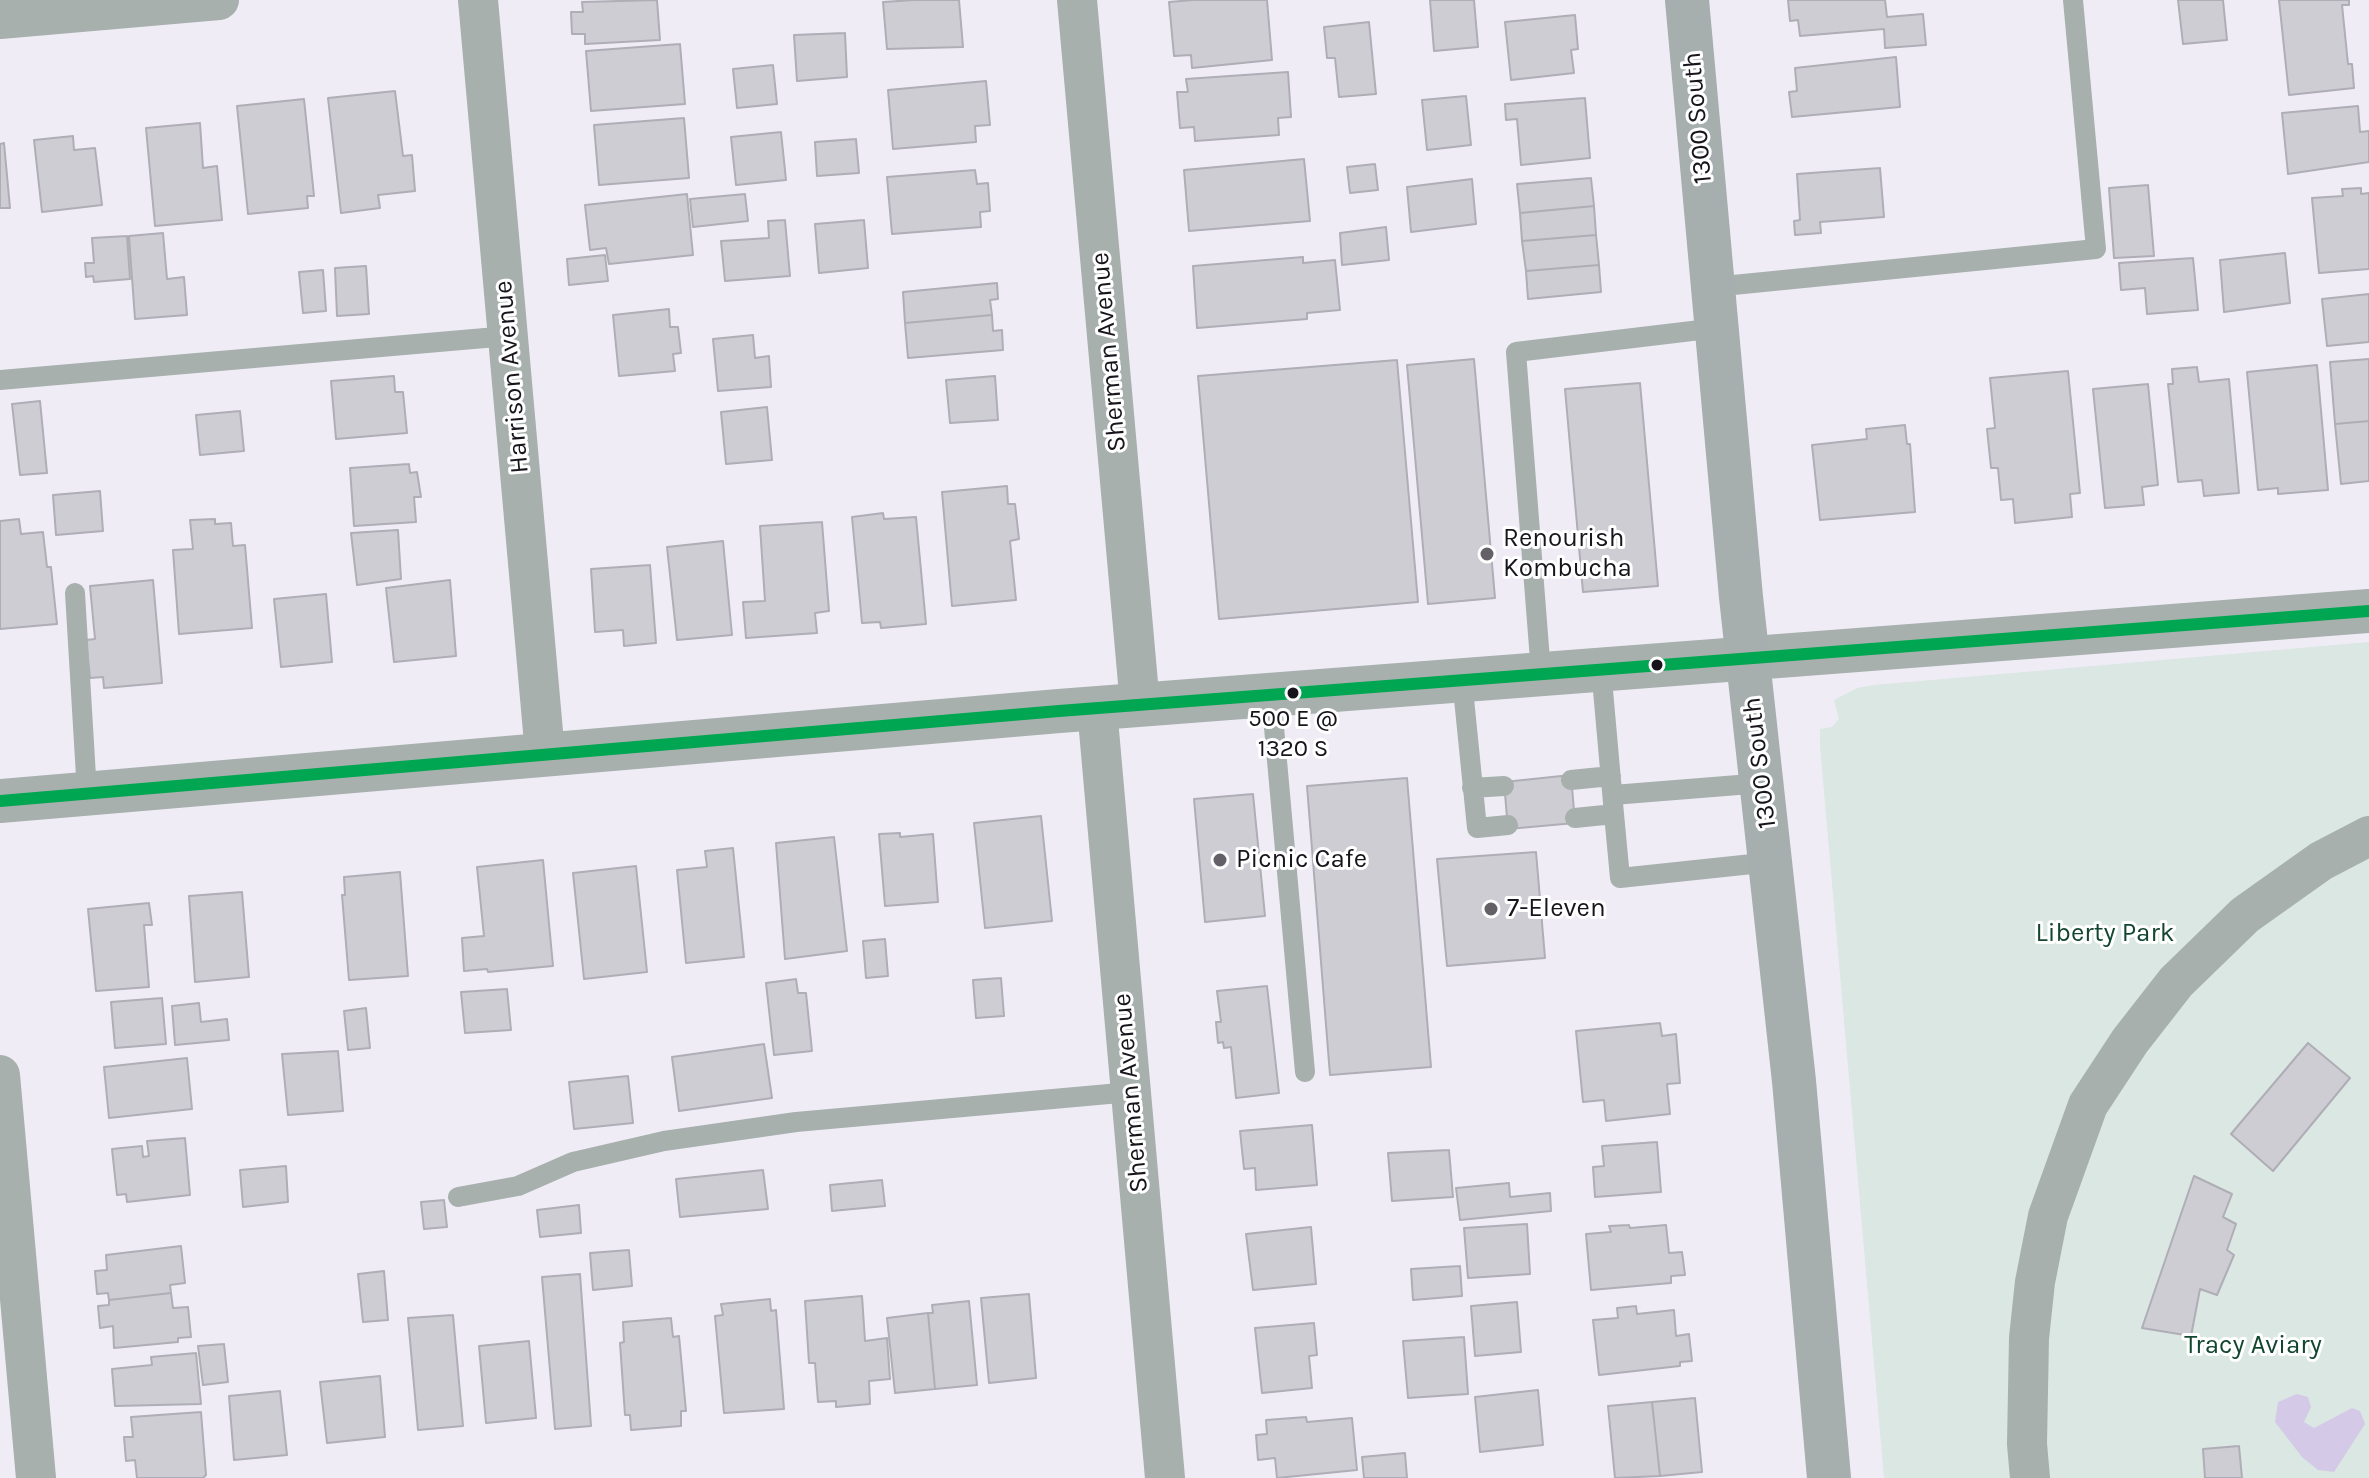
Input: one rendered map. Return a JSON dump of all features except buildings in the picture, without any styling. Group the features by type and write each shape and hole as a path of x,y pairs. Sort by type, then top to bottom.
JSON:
{"main road":[{"name":"1300 South","path":"1687,0 1747,657 1771,862 1829,1478"}],"street":[{"path":"0,19 219,0"},
{"name":"Harrison Avenue","path":"478,0 545,754"},
{"name":"Sherman Avenue","path":"1077,0 1140,705"},
{"path":"0,801 1271,694 2369,611"},
{"name":"Sherman Avenue","path":"1097,708 1165,1478"},
{"path":"2030,1478 2028,1365 2035,1282 2048,1216 2088,1105 2130,1041 2176,982 2245,915 2321,861 2369,836"},
{"path":"0,1075 36,1478"}],"lane":[{"path":"1541,673 1516,352 1715,308 2096,249 2073,0"},
{"path":"0,380 508,336"},
{"path":"75,593 87,793"},
{"path":"1601,668 1620,878 1771,862"},
{"path":"1462,679 1477,828 1508,825"},
{"path":"1271,694 1305,1072"},
{"path":"1571,780 1612,795 1763,783"},
{"path":"1472,788 1504,786"},
{"path":"1575,818 1612,795"},
{"path":"458,1197 518,1186 573,1162 664,1141 796,1122 1131,1092"}],"green space":[{"name":"Liberty Park","path":"2369,642 2369,1478 1884,1478 1820,746 1820,729 1832,727 1839,719 1834,700 1857,688 1874,685"}],"shaded area":[{"path":"2297,1394 2308,1397 2311,1407 2304,1422 2314,1428 2352,1408 2360,1411 2365,1424 2334,1472 2318,1470 2302,1457 2275,1422 2278,1402"}],"transit line":[{"path":"0,801 1059,711 2369,611"}],"place":[{"name":"Renourish Kombucha","path":"1487,554"},
{"name":"500 E @ 1320 S","path":"1293,693"},
{"name":"Picnic Cafe","path":"1220,860"},
{"name":"7-Eleven","path":"1491,909"}],"park label":[{"name":"Tracy Aviary","path":"2253,1346"}]}
